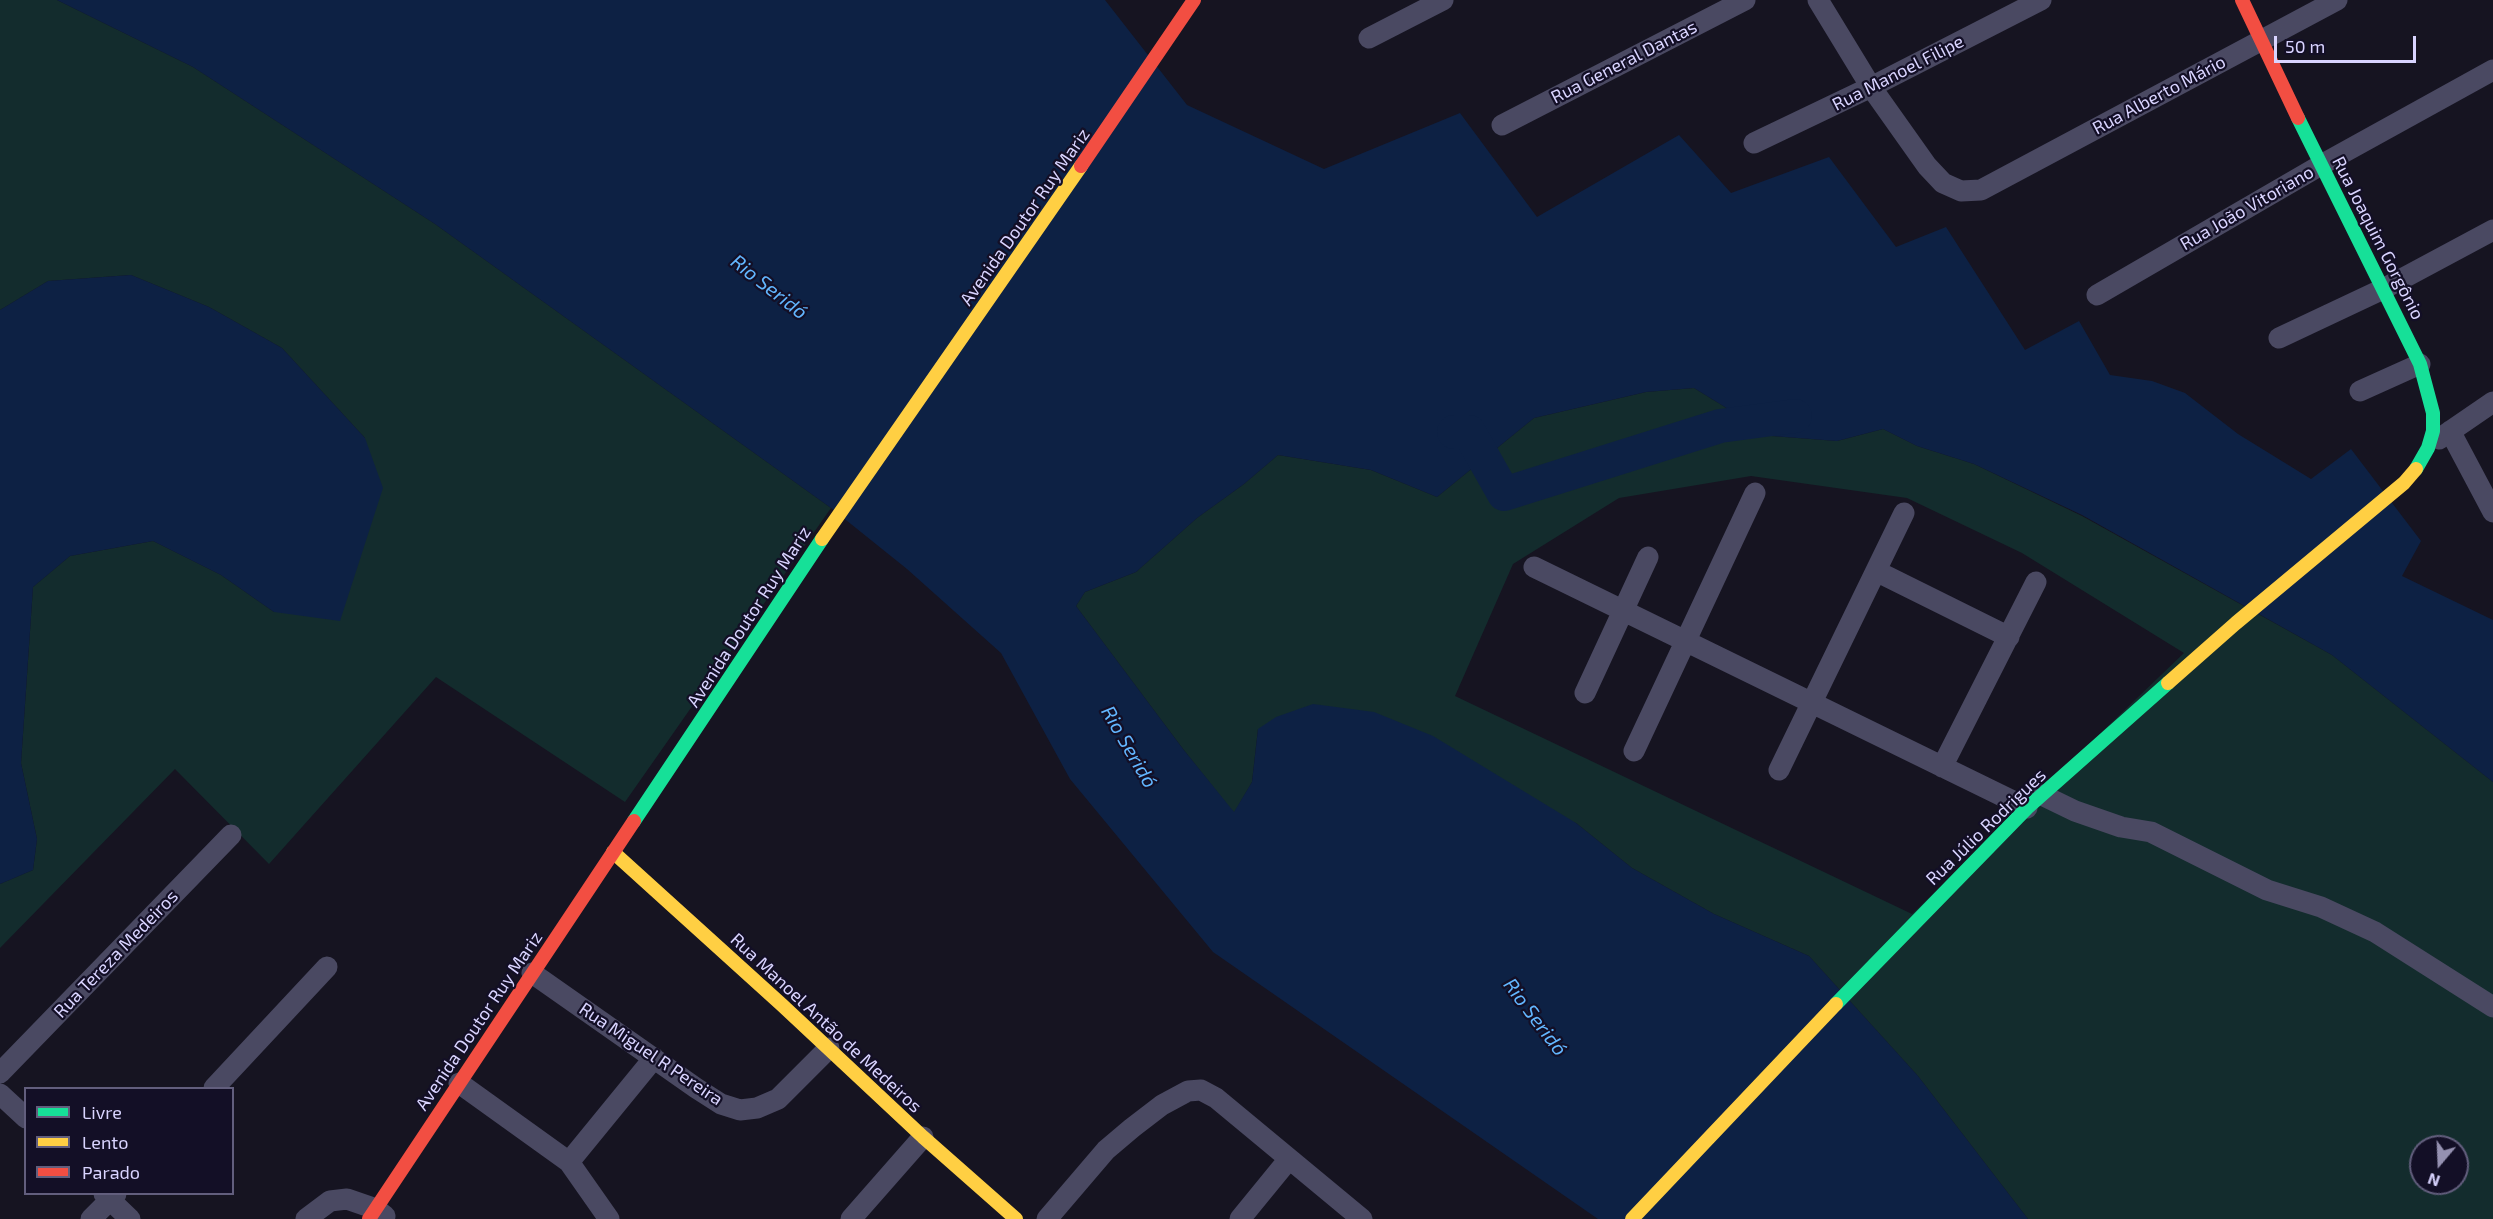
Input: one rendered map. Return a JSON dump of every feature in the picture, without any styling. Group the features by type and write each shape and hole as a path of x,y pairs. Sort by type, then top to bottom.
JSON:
{"main road":[{"name":"Avenida Doutor Ruy Mariz","path":"378,1216 459,1083 827,531 1168,41 1194,0"},
{"name":"Rua Joaquim Gorgônio","path":"2242,0 2420,364 2433,413 2433,431 2428,448 2416,469 2393,491"},
{"name":"Rua Júlio Rodrigues","path":"1632,1219 1885,953 2035,802 2236,624 2393,491"},
{"name":"Rua Manoel Antão de Medeiros","path":"613,852 829,1048 923,1137 1016,1219"}],"street":[{"path":"1369,38 1443,0"},
{"name":"Rua General Dantas","path":"1502,125 1745,0"},
{"path":"1818,0 1871,87"},
{"name":"Rua Manoel Filipe","path":"1754,143 1871,87 2041,0"},
{"name":"Rua Alberto Mário","path":"1871,87 1927,166 1943,183 1961,191 1981,190 2337,0"},
{"name":"Rua João Vitoriano","path":"2097,295 2321,165 2493,70"},
{"path":"2279,338 2383,289 2493,230"},
{"path":"2360,391 2420,364"},
{"path":"2428,448 2493,402"},
{"path":"2450,431 2493,512"},
{"path":"1634,751 1755,493"},
{"path":"1779,770 1904,513"},
{"path":"1586,693 1648,557"},
{"path":"1534,567 1942,767 2035,802 2075,811 2121,827 2151,832 2267,891 2321,907 2375,932 2493,1007"},
{"path":"1876,571 2008,637"},
{"path":"1942,767 2037,582"},
{"name":"Rua Tereza Medeiros","path":"0,1073 231,835"},
{"path":"216,1087 327,967"},
{"name":"Rua Miguel R Pereira","path":"532,973 721,1104 740,1110 757,1108 778,1099 829,1048"},
{"path":"569,1162 654,1058"},
{"path":"459,1083 569,1162 609,1219"},
{"path":"1047,1219 1106,1150 1132,1128 1162,1105 1188,1091 1201,1090 1216,1098 1362,1219"},
{"path":"0,1094 24,1116"},
{"path":"851,1219 923,1137"},
{"path":"1240,1219 1289,1159"},
{"path":"91,1219 110,1196 130,1219"},
{"path":"306,1219 330,1201 347,1199 378,1216"}],"green space":[{"path":"0,0 57,0 193,67 435,224 831,508 625,802 436,677 269,864 175,769 0,948 0,884 33,870 37,839 21,763 33,587 70,556 153,541 221,575 274,612 365,438 282,348 209,307 131,275 48,281 0,310"},
{"path":"1694,388 1772,436 1837,441 1883,429 1917,446 1974,464 2082,516 2332,655 2493,782 2493,1219 2028,1219 1918,1076 1809,956 1714,914 1632,868 1576,823 1258,729 1252,782 1234,813 1076,606 1085,592 1136,572 1197,518 1244,484 1278,455 1371,470 1437,497 1534,418 1646,392","holes":["1751,476 1907,498 2022,553 2184,653 1912,914 1455,696 1513,564 1619,498"]}],"water":[{"name":"Rio Seridó","path":"57,0 1105,0 1187,105 1324,169 1460,113 1537,217 1679,135 1731,193 1829,157 1896,247 1946,227 2025,350 2079,321 2110,375 2152,381 2185,393 2238,434 2311,479 2351,449 2421,541 2402,576 2493,620 2493,782 2332,655 2082,515 1974,464 1917,446 1883,429 1837,441 1772,436 1694,388 1646,392 1534,418 1437,497 1371,470 1278,455 1244,484 1197,518 1136,572 1085,592 1076,606 1183,749 1234,812 1252,782 1258,729 1276,717 1313,704 1374,712 1433,736 1576,823 1632,868 1714,914 1809,956 1918,1076 2028,1219 1598,1219 1213,952 1070,779 1001,653 907,569 831,508 435,224 193,67"},
{"path":"131,275 209,307 282,348 365,438 383,488 340,621 274,612 221,575 153,541 70,556 33,587 21,763 37,839 33,870 0,884 0,310 48,281"}],"waterway":[{"path":"1454,432 1469,432 1504,494 1720,426 1795,416"}],"traffic: fast":[{"path":"2298,118 2420,364 2433,413 2433,431 2428,448 2416,469"},
{"path":"634,821 822,539"},
{"path":"1836,1004 2027,808 2168,683"}],"traffic: slow":[{"path":"822,539 1081,166"},
{"path":"2168,683 2236,623 2404,483 2416,469"},
{"path":"613,852 923,1137 1016,1219"},
{"path":"1632,1219 1836,1004"}],"traffic: jam":[{"path":"1081,166 1194,0"},
{"path":"2242,0 2298,118"},
{"path":"369,1219 634,821"}]}
